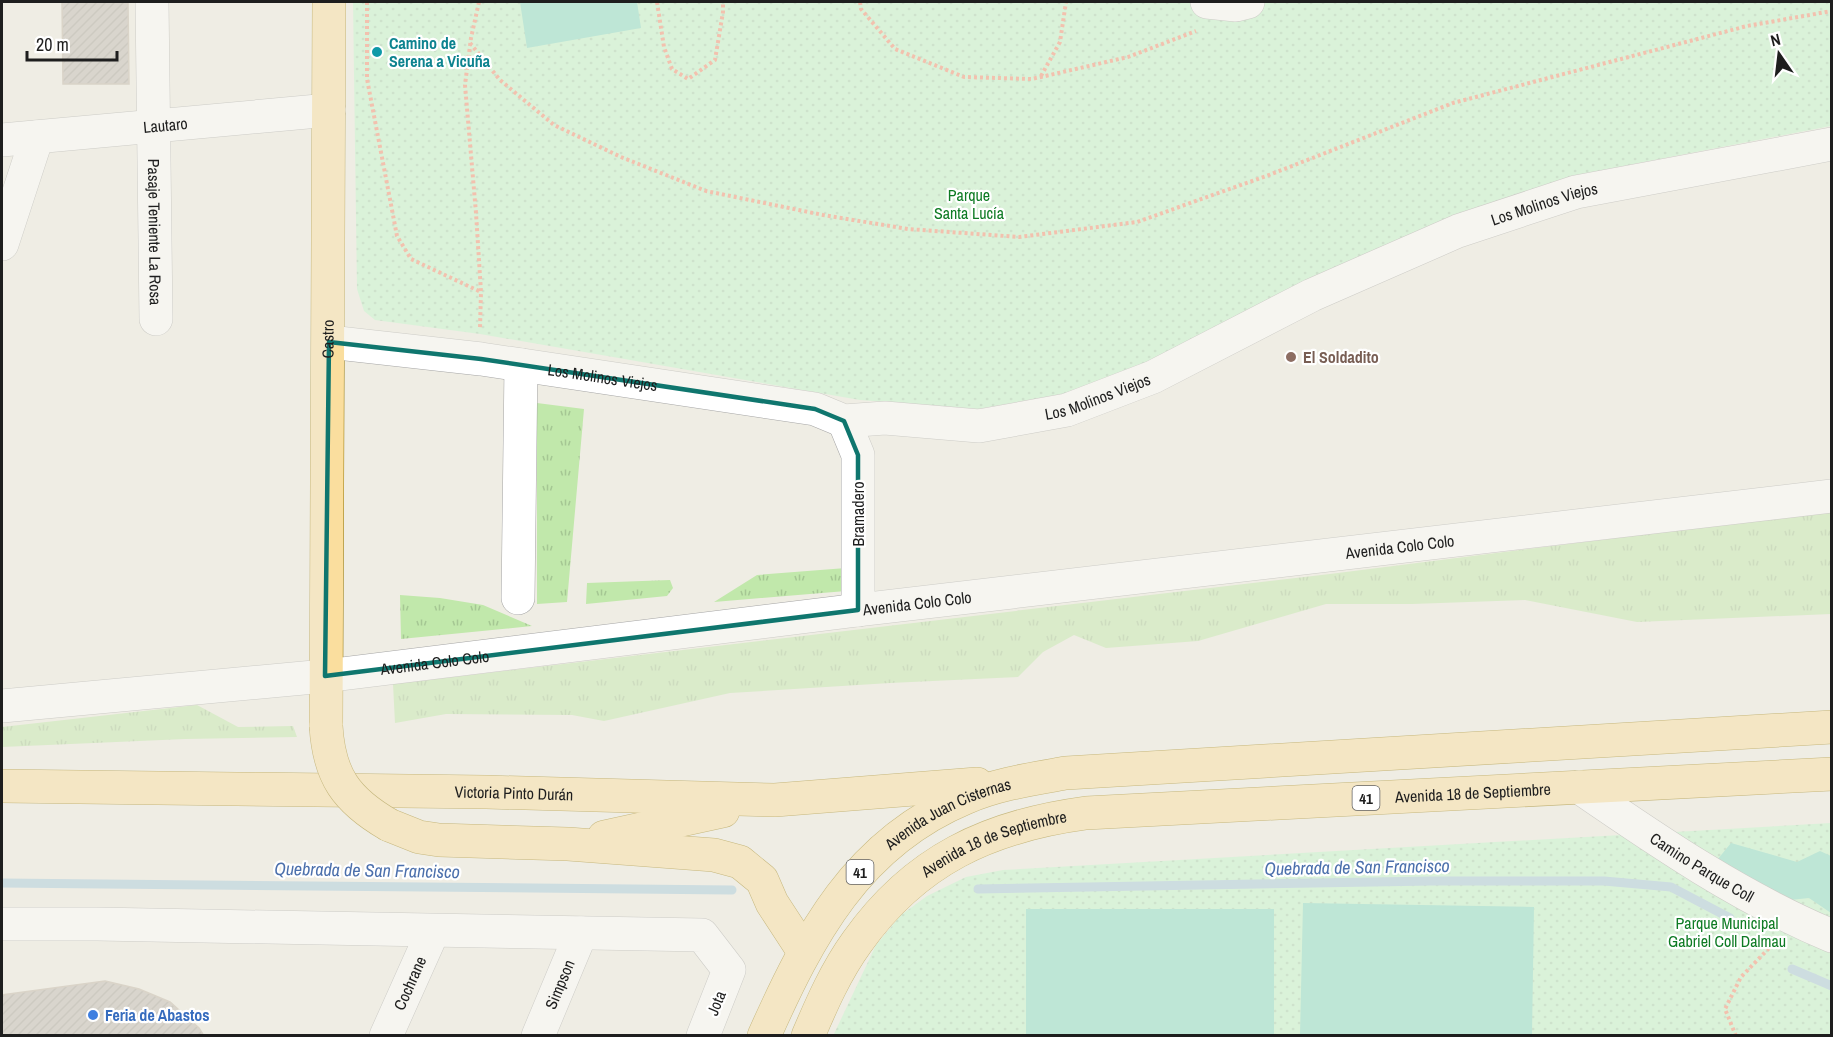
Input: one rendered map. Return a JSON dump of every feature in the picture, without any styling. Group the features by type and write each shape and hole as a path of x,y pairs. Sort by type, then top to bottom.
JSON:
{"main road":[{"name":"Castro","path":"329,2 326,726 330,759 342,788 371,815 419,837 439,840 568,844"},
{"name":"41","path":"1023,780 1089,771 1832,727"},
{"name":"Avenida 18 de Septiembre","path":"808,1035 826,995 856,942 878,915 915,879 935,864 978,841 1027,823 1065,816 1117,812 1832,774"},
{"name":"Victoria Pinto Durán","path":"2,786 486,792 775,800 1023,780"},
{"name":"Avenida Juan Cisternas","path":"764,1035 814,934 855,876 888,846 945,807 993,787 1023,780"},
{"path":"568,844 775,800"},
{"path":"568,844 714,855 740,862 762,880 772,903 804,952"}],"street":[{"name":"Pasaje Teniente La Rosa","path":"152,2 156,319"},
{"path":"1207,14 1248,2"},
{"name":"Lautaro","path":"2,140 329,110"},
{"path":"2,243 37,137"},
{"name":"Los Molinos Viejos","path":"329,342 481,359 815,410 843,421 885,418 979,426 1067,410 1153,377 1312,295 1458,231 1576,192 1832,144"},
{"path":"518,598 520,365"},
{"name":"Bramadero","path":"843,421 858,455 858,610"},
{"name":"Avenida Colo Colo","path":"2,706 326,676 858,610 1832,496"},
{"name":"Camino Parque Coll","path":"1579,787 1667,848 1796,921 1832,936"},
{"path":"2,924 581,933"},
{"name":"Cochrane","path":"386,1035 433,931"},
{"name":"Jota","path":"581,933 702,936 729,970 704,1035"},
{"name":"Simpson","path":"538,1035 581,933"}],"path":[{"path":"367,2 367,79 397,236 411,259 481,292"},
{"path":"479,2 470,43 465,85 481,292 481,359"},
{"path":"657,2 664,47 672,69 688,79 715,60 723,2"},
{"path":"860,2 861,9 895,49 964,77 1030,79 1128,57 1207,14"},
{"path":"1041,77 1060,42 1066,2"},
{"path":"470,43 500,80 554,125 706,191 823,215 908,229 1019,237 1137,222 1269,176 1454,103 1747,26 1832,11"},
{"path":"1736,1035 1725,1009 1741,977 1796,921"}],"highlighted area":[{"path":"329,342 481,359 815,409 844,421 858,455 858,610 325,676"}],"green space":[{"name":"Parque Santa Lucía","path":"353,2 1831,2 1831,126 1572,176 1452,216 1305,281 1146,362 1063,394 978,409 860,400 480,334 375,320 364,311 357,289"},
{"path":"520,2 637,2 641,28 527,48"},
{"path":"537,403 584,409 567,602 537,604"},
{"path":"1831,511 1831,614 1637,622 1525,600 1326,604 1198,641 1106,648 1074,635 1043,652 1018,677 730,693 604,721 572,715 446,714 395,723 393,684 1330,574"},
{"path":"846,568 846,591 714,602 757,575"},
{"path":"670,580 673,588 667,596 586,604 587,583"},
{"path":"400,595 440,598 483,605 532,626 401,639"},
{"path":"197,705 238,727 293,726 297,737 2,747 2,727"},
{"name":"Parque Municipal Gabriel Coll Dalmau","path":"1831,823 1831,1035 833,1036 876,945 901,915 927,896 966,877 1003,870"},
{"path":"1731,843 1797,862 1820,851 1831,856 1831,913 1809,898 1790,900 1713,865"},
{"path":"1303,903 1534,907 1532,1035 1300,1035"},
{"path":"1026,909 1274,909 1274,1035 1026,1035"}],"building":[{"path":"62,2 128,2 129,84 63,84"},
{"name":"Feria de Abastos","path":"105,981 139,989 170,1002 199,1028 204,1036 2,1036 2,995"}],"waterway":[{"name":"Quebrada de San Francisco","path":"978,889 1431,881 1604,881 1671,887 1730,918"},
{"name":"Quebrada de San Francisco","path":"2,883 732,890"},
{"name":"Quebrada de San Francisco","path":"1792,969 1832,986"}],"place":[{"name":"Camino de Serena a Vicuña","path":"377,52"},
{"name":"El Soldadito","path":"1291,357"},
{"name":"Feria de Abastos","path":"93,1015"}]}
